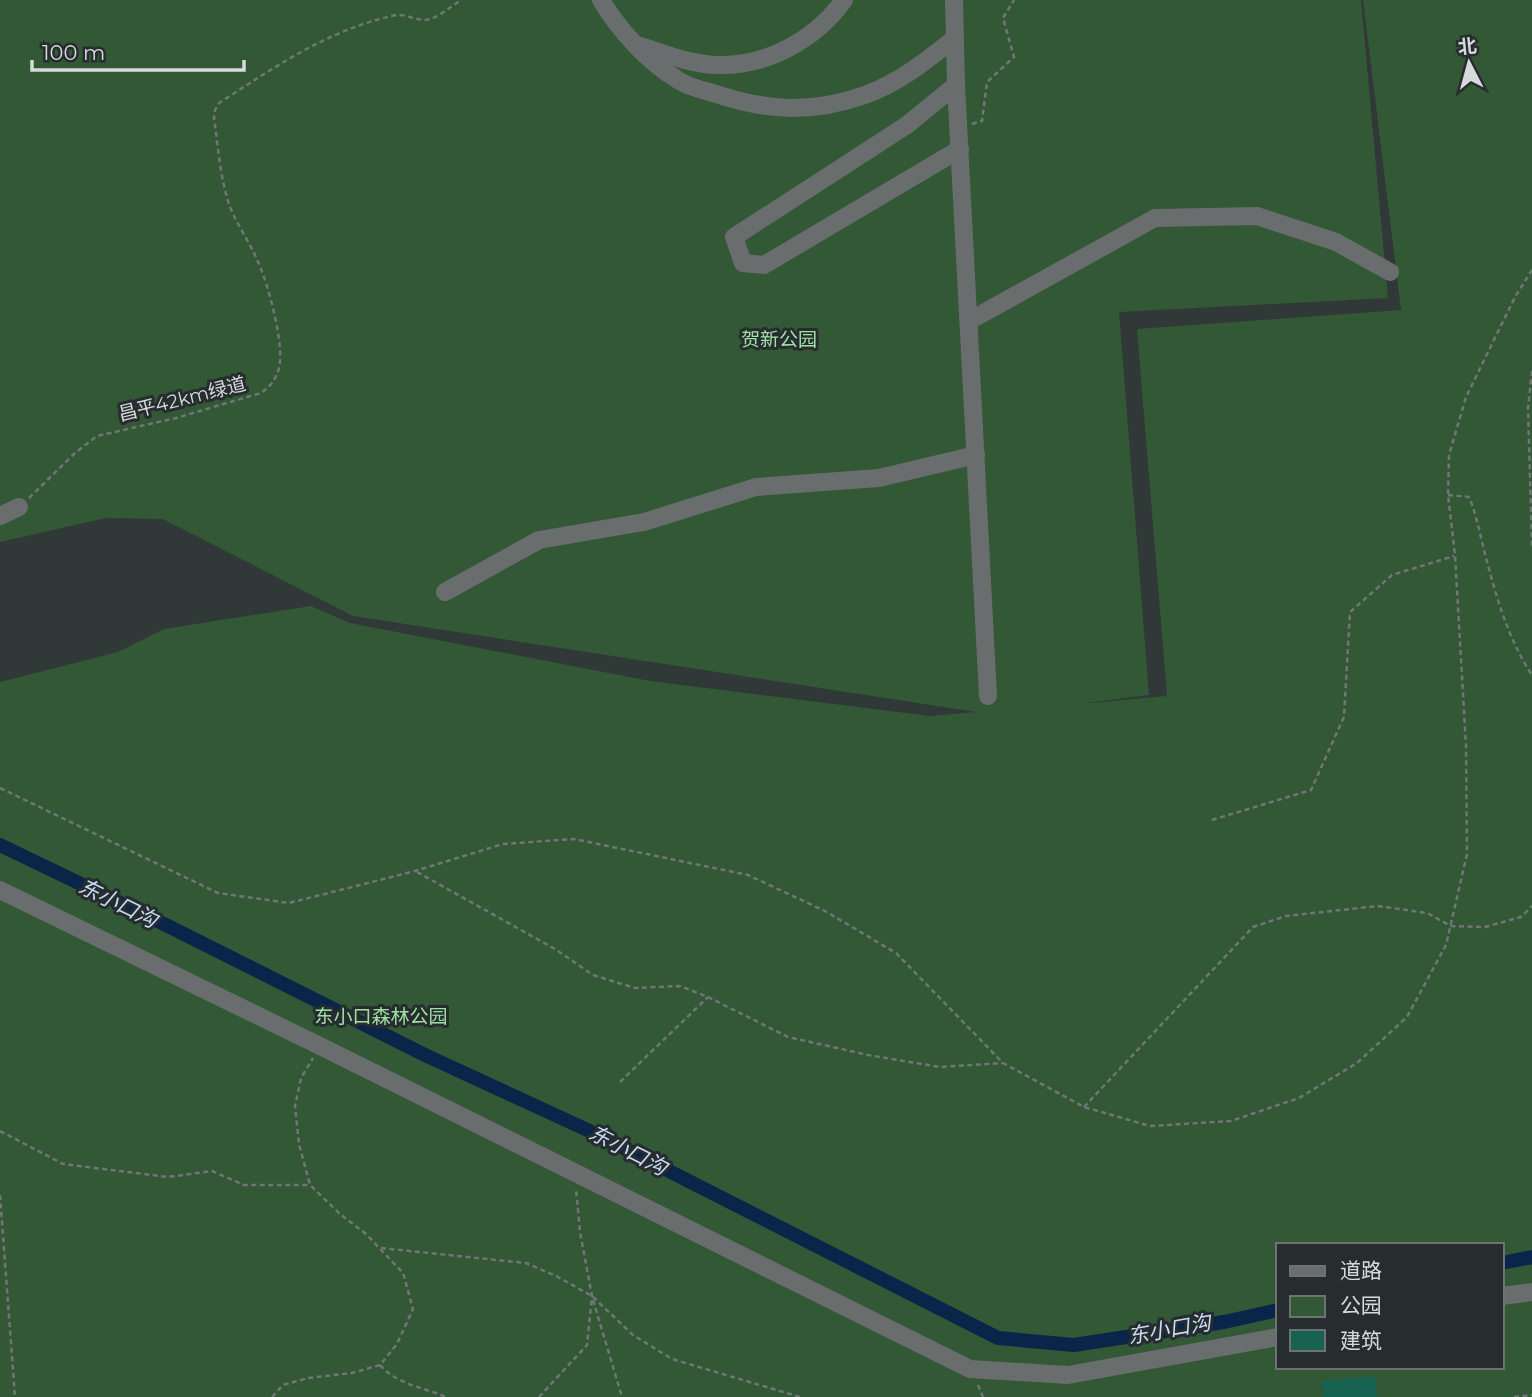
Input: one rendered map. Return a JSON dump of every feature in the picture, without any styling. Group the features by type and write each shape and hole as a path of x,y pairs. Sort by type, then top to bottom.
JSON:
{"street":[{"path":"601,0 636,45 680,82 750,105 791,108 833,104 867,94 910,73 955,38"},
{"path":"636,45 688,60 718,65 757,61 812,34 832,17 844,0"},
{"path":"954,0 958,128 988,696"},
{"path":"956,85 907,125 734,237 743,263 764,265 960,149"},
{"path":"969,321 1155,218 1257,216 1336,242 1390,272"},
{"path":"445,592 539,540 644,522 756,487 879,478 976,455"},
{"path":"0,516 19,507"},
{"path":"0,890 970,1369 1068,1375 1276,1337"},
{"path":"1504,1296 1532,1292"}],"path":[{"name":"昌平42km绿道","path":"19,507 75,453 97,436 177,418 261,393 276,377 280,352 267,287 259,264 229,203 224,183 214,118 219,103 319,40 339,31 396,15 405,14 427,20 440,15 461,0"},
{"path":"958,128 982,121 986,82 1013,57 1003,18 1014,0"},
{"path":"0,788 219,893 289,902 415,871 503,844 574,839 748,875 825,911 896,953 1003,1063 1084,1107 1150,1126 1231,1121 1299,1098 1357,1063 1407,1017 1446,945 1467,854 1466,746 1455,555 1448,495 1449,455 1466,397 1515,297 1532,270"},
{"path":"1532,371 1528,408 1532,547"},
{"path":"1448,495 1469,497 1501,608 1520,658 1532,675"},
{"path":"1212,820 1311,790 1343,717 1350,612 1392,575 1455,555"},
{"path":"415,871 555,948 593,975 635,988 680,986 708,996 788,1037 855,1052 940,1067 1003,1063"},
{"path":"1084,1107 1253,927 1286,916 1378,906 1427,913 1451,926 1485,927 1521,917 1532,906"},
{"path":"620,1082 708,996"},
{"path":"272,1397 283,1385 309,1378 352,1373 380,1365 397,1344 413,1308 403,1273 379,1247 310,1185 299,1144 295,1106 302,1078 320,1046"},
{"path":"0,1131 64,1164 167,1177 212,1171 244,1185 310,1185"},
{"path":"574,1172 580,1232 592,1296 622,1397"},
{"path":"0,1195 15,1397"},
{"path":"379,1247 526,1263 592,1296 634,1335 672,1359 800,1397"},
{"path":"539,1397 587,1345 592,1296"},
{"path":"380,1365 386,1372 446,1397"},
{"path":"1514,1397 1532,1395"}],"green space":[{"name":"东小口森林公园","path":"0,0 1361,0 1388,298 1119,312 1149,695 1079,704 1167,696 1137,329 1401,310 1363,0 1532,0 1532,1397 0,1397 0,682 118,652 164,629 311,606 350,623 650,681 930,716 976,712 353,616 163,519 106,518 0,542"}],"building":[{"path":"1375,1376 1377,1397 1323,1397 1321,1381"}],"waterway":[{"name":"东小口沟","path":"0,845 427,1056 594,1133 998,1338 1074,1345 1224,1322 1276,1310"},
{"name":"东小口沟","path":"1504,1263 1532,1257"}],"park label":[{"name":"贺新公园","path":"779,339"}]}
